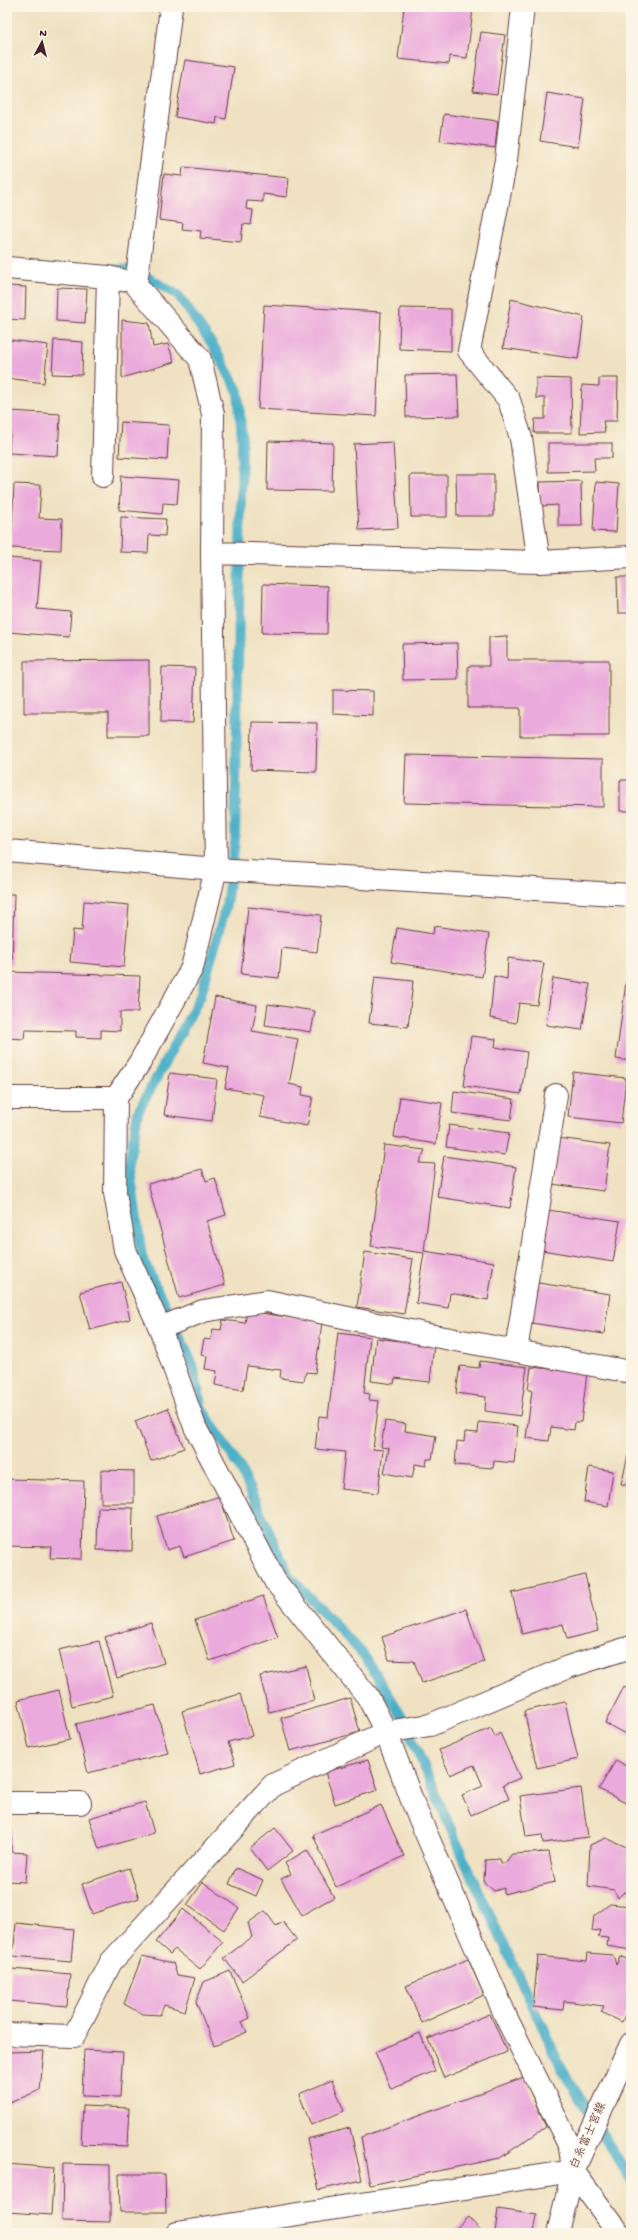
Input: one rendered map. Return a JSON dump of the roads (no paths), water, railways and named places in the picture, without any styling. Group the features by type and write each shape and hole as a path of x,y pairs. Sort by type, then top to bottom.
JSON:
{"street":[{"path":"136,285 172,7"},
{"path":"523,7 506,160 469,352 509,400 521,438 539,562"},
{"path":"7,268 108,276 136,285 200,359 213,414 212,553 216,869 192,968 140,1062 116,1098 115,1193 126,1250 160,1328 195,1427 275,1581 368,1697 386,1732 415,1808 507,2019 570,2148 572,2171 619,2233"},
{"path":"103,476 108,276"},
{"path":"212,553 539,562 631,557"},
{"path":"7,851 216,869 631,895"},
{"path":"516,1351 556,1095"},
{"path":"7,1098 116,1098"},
{"path":"160,1328 203,1311 267,1301 516,1351 631,1372"},
{"path":"7,2034 74,2036 111,1962 273,1785 386,1732 430,1724 568,1667 631,1647"},
{"path":"7,1803 80,1802"},
{"name":"白糸富士宮線","path":"558,2233 572,2171 631,2044"},
{"path":"177,2233 208,2230 572,2171"}],"waterway":[{"path":"110,269 135,270 178,295 214,347 238,391 242,439 235,842 226,906 201,995 138,1112 129,1162 142,1257 193,1365 202,1409 240,1468 289,1576 363,1654 403,1718 463,1857 563,2071 631,2180"}]}
